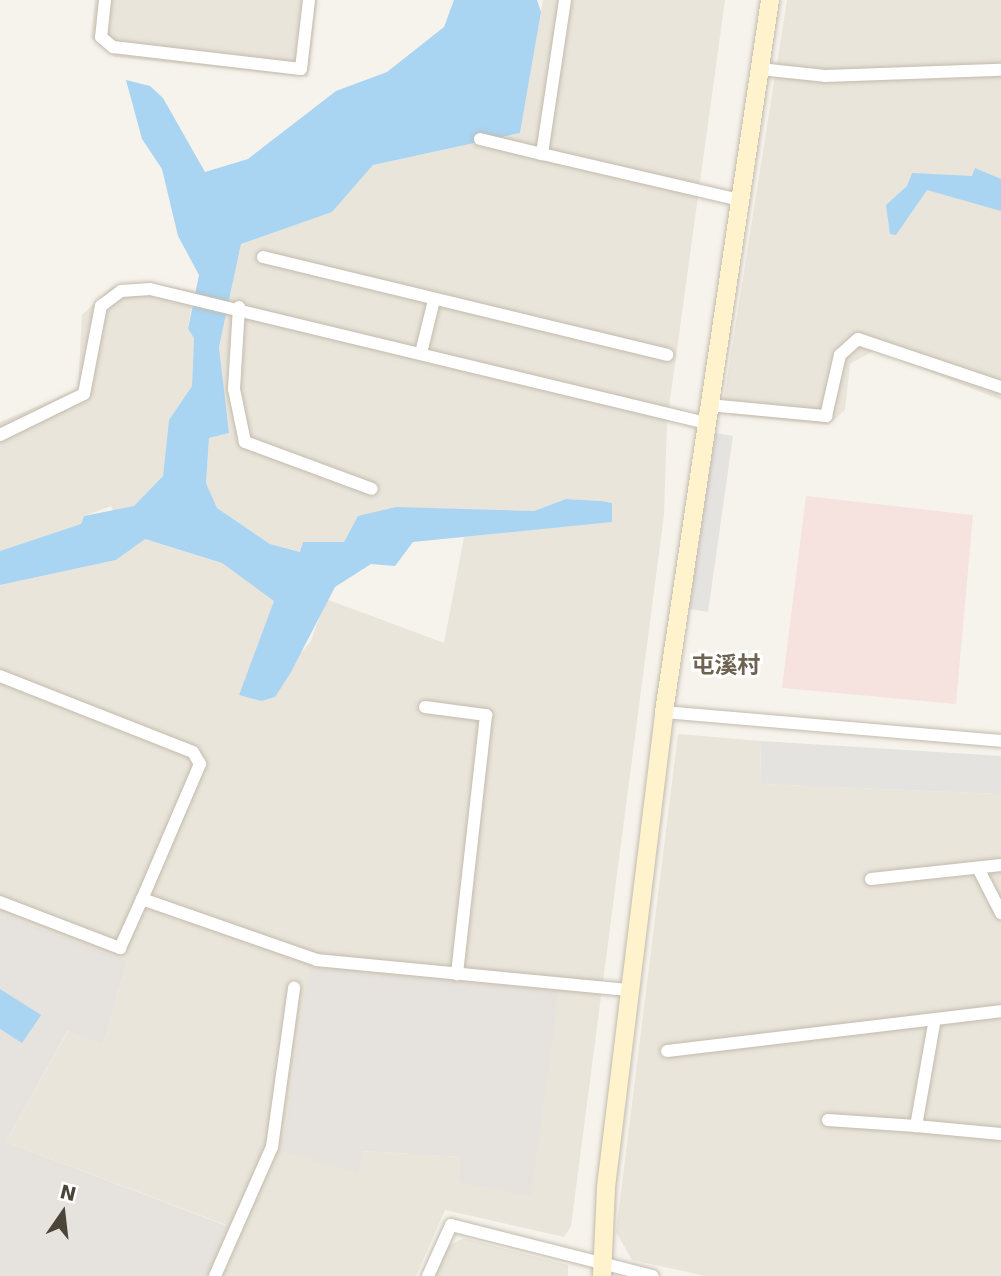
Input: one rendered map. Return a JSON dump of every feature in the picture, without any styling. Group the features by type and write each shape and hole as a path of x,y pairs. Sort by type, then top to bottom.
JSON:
{"main road":[{"path":"602,1270 630,990 664,712 770,0"}],"street":[{"path":"105,0 101,37 113,47 301,69 309,0"},
{"path":"542,154 565,0"},
{"path":"760,69 825,76 1001,70"},
{"path":"481,139 740,200"},
{"path":"263,257 667,355"},
{"path":"0,435 84,394 101,306 121,291 187,295 421,352 707,414 826,416 840,355 858,339 1001,387"},
{"path":"421,352 435,300"},
{"path":"235,306 234,389 245,442 372,489"},
{"path":"0,676 193,752 200,764 120,948 0,902"},
{"path":"425,708 486,715 457,974"},
{"path":"664,712 1001,741"},
{"path":"871,879 1001,865"},
{"path":"978,868 1001,913"},
{"path":"142,899 317,960 630,990"},
{"path":"215,1276 272,1147 294,988"},
{"path":"667,1051 934,1024 1001,1011"},
{"path":"916,1126 934,1024"},
{"path":"828,1120 1001,1134"},
{"path":"428,1276 451,1225 602,1270 653,1276"}],"shaded area":[{"path":"95,0 317,0 308,77 115,57 91,38"},
{"path":"543,0 725,0 667,422 664,515 571,1226 564,1237 445,1210 416,1276 208,1276 226,1225 6,1142 69,1029 103,1045 127,961 0,913 0,585 116,560 144,539 222,563 275,601 239,695 261,701 311,641 326,599 444,643 464,537 612,521 612,503 601,501 566,499 534,511 415,508 358,516 344,542 304,542 301,552 270,544 217,508 206,483 209,438 229,433 219,347 241,244 332,212 373,165 520,133","holes":["309,968 531,1196 460,1157 361,1151 359,1173"]},
{"path":"787,0 1001,0 1001,400 875,350 850,364 845,410 828,425 730,415 724,398"},
{"path":"147,282 194,291 188,329 194,338 192,386 169,420 163,476 134,506 114,513 111,506 84,516 81,524 0,551 0,422 78,389 82,315 112,287"},
{"path":"715,433 733,436 708,612 689,609"},
{"path":"806,496 973,515 956,704 782,688"},
{"path":"678,734 761,741 760,784 1001,794 1001,1276 706,1276 632,1260 616,1232"},
{"path":"761,741 1001,756 1001,794 760,784"},
{"path":"0,913 127,961 103,1045 68,1030 6,1142 227,1226 208,1276 0,1276 0,1029 22,1042 40,1015 0,989"},
{"path":"309,968 559,991 531,1196 460,1182 460,1157 362,1151 359,1174 283,1151"},
{"path":"464,1238 568,1265 568,1276 435,1276 448,1246"}],"water":[{"path":"454,0 537,0 541,12 520,133 373,165 332,212 241,244 219,347 229,433 209,438 206,483 217,508 270,544 300,552 303,542 344,542 358,516 396,507 534,511 566,499 601,501 612,503 612,522 413,542 395,566 371,564 335,587 275,697 261,701 239,695 274,601 222,563 145,539 116,560 0,585 0,551 81,524 84,516 134,506 163,476 169,420 192,386 194,338 188,329 199,275 178,236 162,169 142,139 126,80 150,86 163,98 205,172 248,159 336,91 387,72 444,27"},
{"path":"975,168 1001,179 1001,211 927,190 896,235 890,234 886,205 907,186 912,173 972,176"},
{"path":"0,989 41,1015 22,1043 0,1029"}],"district":[{"name":"屯溪村","path":"726,665"}]}
